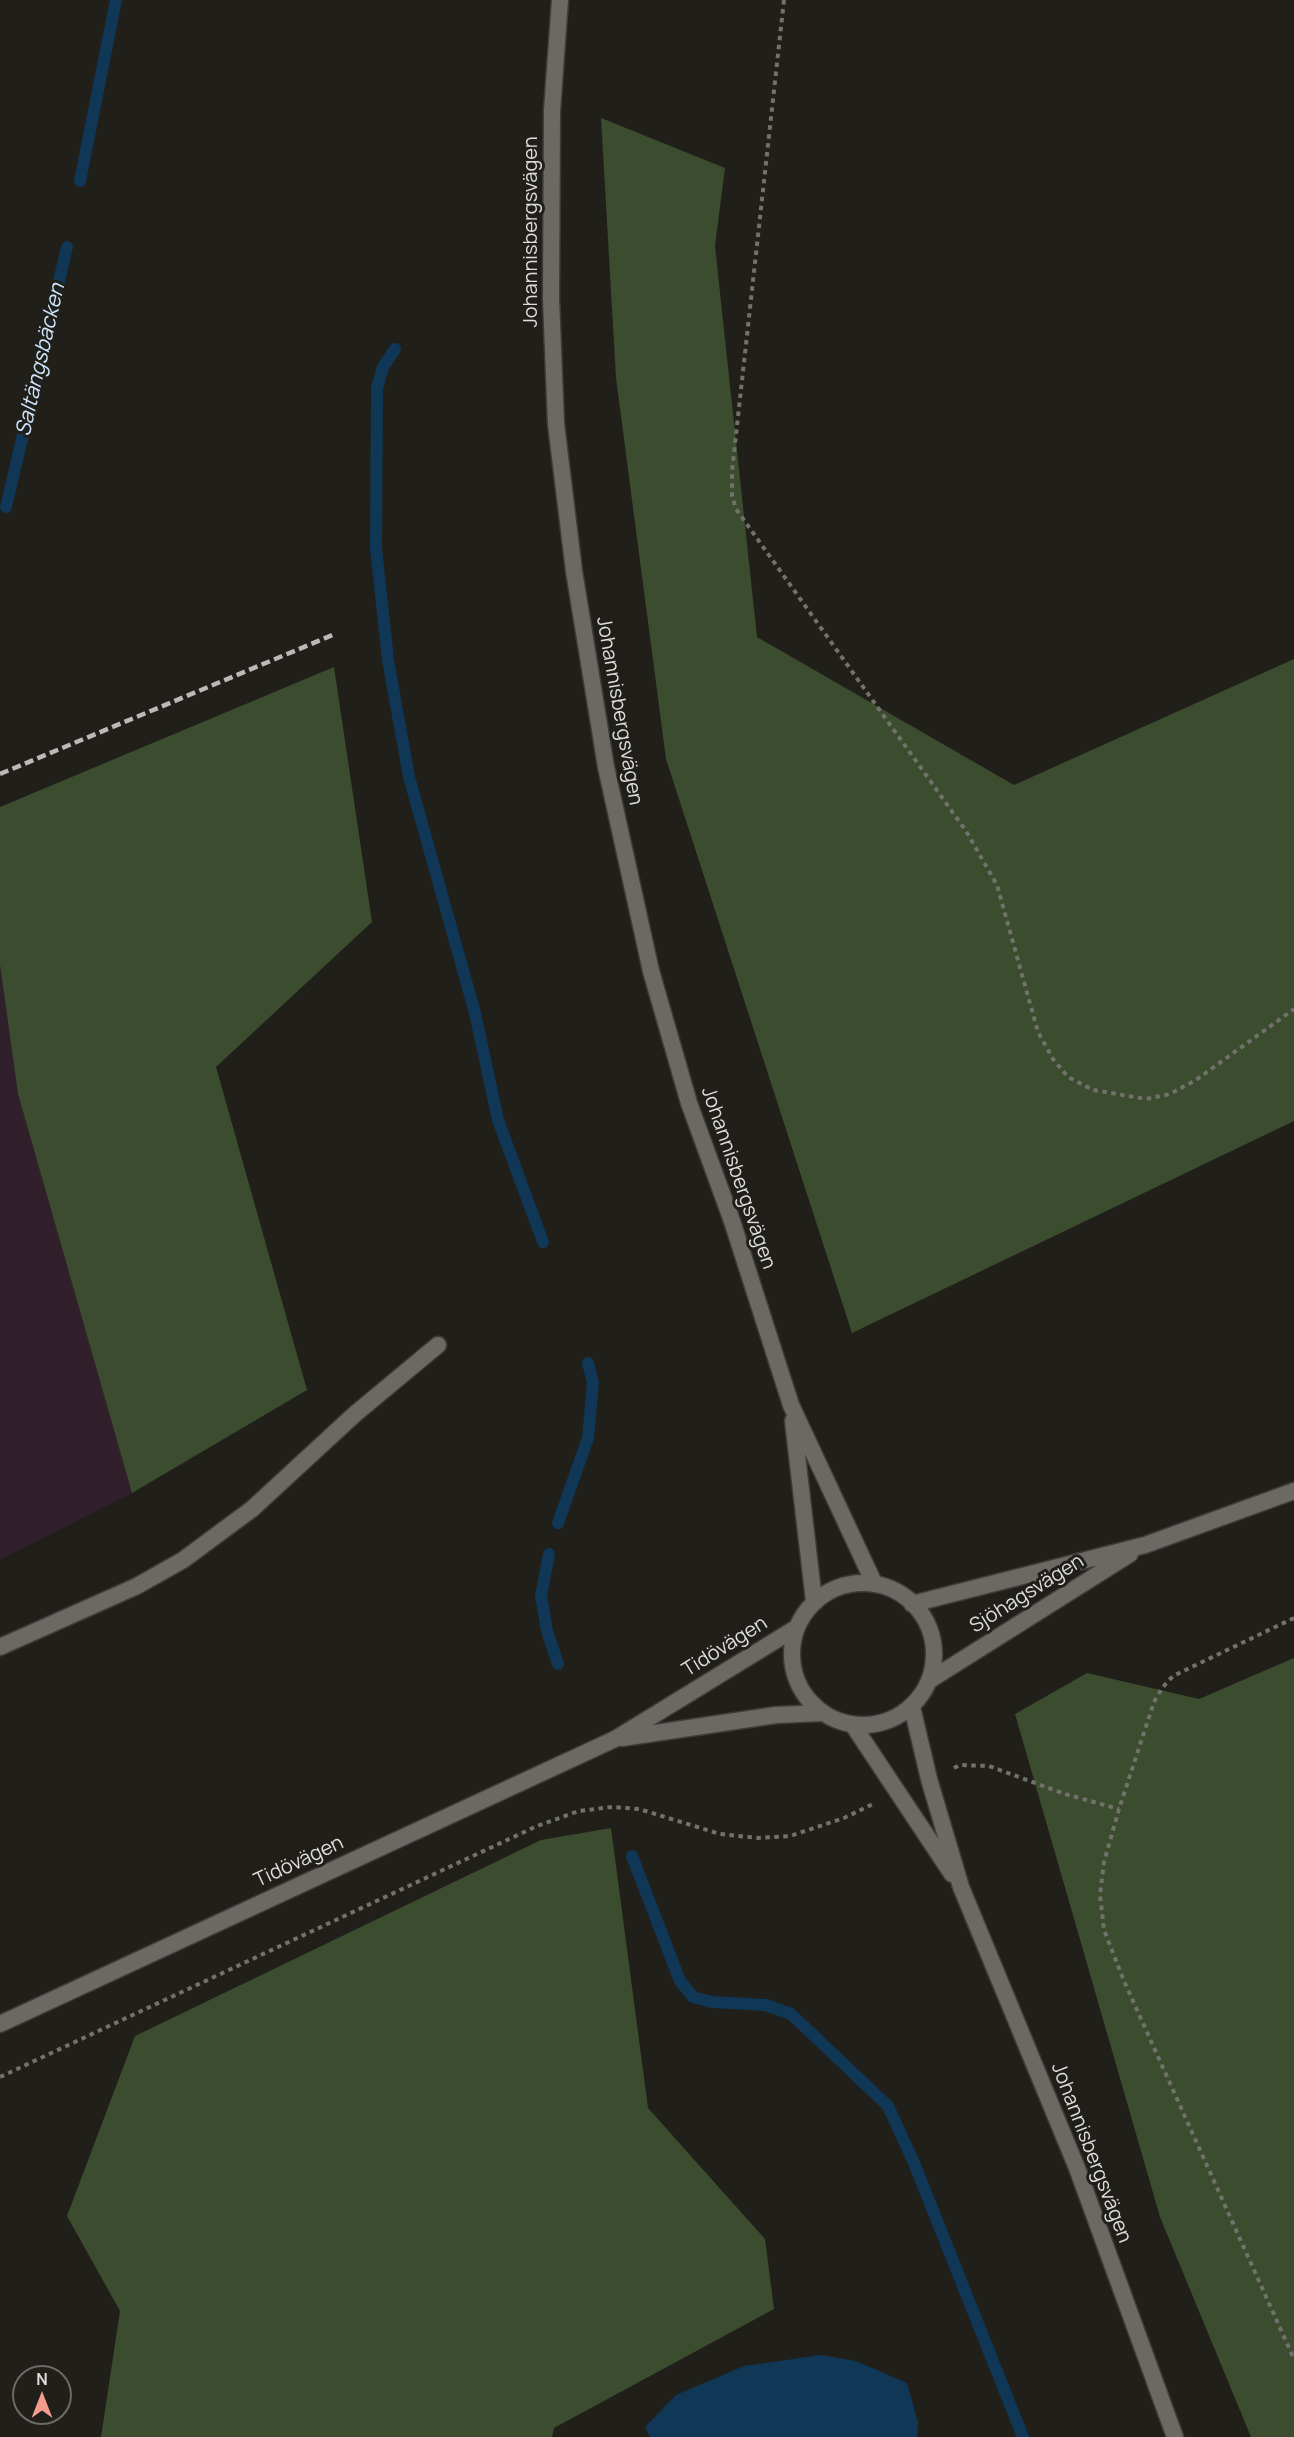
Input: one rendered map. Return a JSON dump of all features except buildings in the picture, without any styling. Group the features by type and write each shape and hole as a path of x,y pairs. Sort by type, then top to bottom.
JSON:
{"main road":[{"name":"Johannisbergsvägen","path":"560,0 552,122 551,299 556,424 574,571 604,756 651,971 688,1103 732,1221 791,1405 874,1583"},
{"path":"0,1647 137,1586 183,1560 252,1509 355,1414 438,1345"},
{"name":"Johannisbergsvägen","path":"791,1405 814,1601"},
{"name":"Sjöhagsvägen","path":"912,1604 1145,1545 1294,1491"},
{"name":"Sjöhagsvägen","path":"930,1680 1145,1545"},
{"path":"874,1583 904,1594 926,1617 935,1648 930,1680 912,1707 885,1722 853,1725 823,1713 801,1690 792,1660 796,1628 814,1601 842,1586 874,1583"},
{"name":"Tidövägen","path":"0,2024 615,1739 796,1628"},
{"name":"Johannisbergsvägen","path":"912,1707 929,1779 961,1887 1077,2168 1175,2437"},
{"name":"Tidövägen","path":"615,1739 776,1715 823,1713"},
{"name":"Johannisbergsvägen","path":"853,1725 895,1792 961,1887"}],"path":[{"path":"784,0 732,471 732,496 736,509 966,831 996,885 1038,1032 1053,1059 1068,1077 1093,1090 1146,1099 1170,1094 1196,1080 1294,1008"},
{"path":"1294,1618 1173,1676 1162,1688 1154,1702 1119,1809 1104,1862 1100,1895 1104,1930 1124,1981 1294,2359"},
{"path":"929,1779 960,1765 989,1766 1065,1794 1119,1809"},
{"path":"0,2077 527,1831 579,1811 612,1807 639,1809 720,1834 758,1838 790,1836 844,1818 895,1792"}],"shaded area":[{"path":"0,965 18,1094 132,1493 0,1560"}],"green space":[{"path":"601,118 725,168 715,246 757,637 1014,785 1294,659 1294,1121 852,1333 666,759 616,378"},
{"path":"334,667 372,922 216,1067 307,1390 132,1493 18,1094 0,965 0,807"},
{"path":"1294,1658 1294,2437 1251,2437 1160,2217 1015,1714 1087,1673 1199,1699"},
{"path":"611,1828 648,2108 765,2239 774,2309 554,2428 552,2437 101,2437 120,2311 67,2216 135,2036 541,1840"}],"water":[{"path":"821,2355 856,2361 907,2383 918,2422 917,2437 650,2437 645,2427 676,2395 744,2366"}],"waterway":[{"name":"Saltängsbäcken","path":"80,181 116,0"},
{"name":"Saltängsbäcken","path":"6,507 67,247"},
{"path":"395,349 383,367 377,388 376,548 388,660 409,777 475,1013 498,1120 543,1242"},
{"path":"558,1523 588,1438 593,1383 588,1363"},
{"path":"549,1554 541,1596 547,1631 558,1664"},
{"path":"632,1856 680,1981 693,1997 712,2002 766,2005 791,2014 888,2106 914,2163 1023,2437"}],"railway":[{"path":"0,774 335,634"}]}
